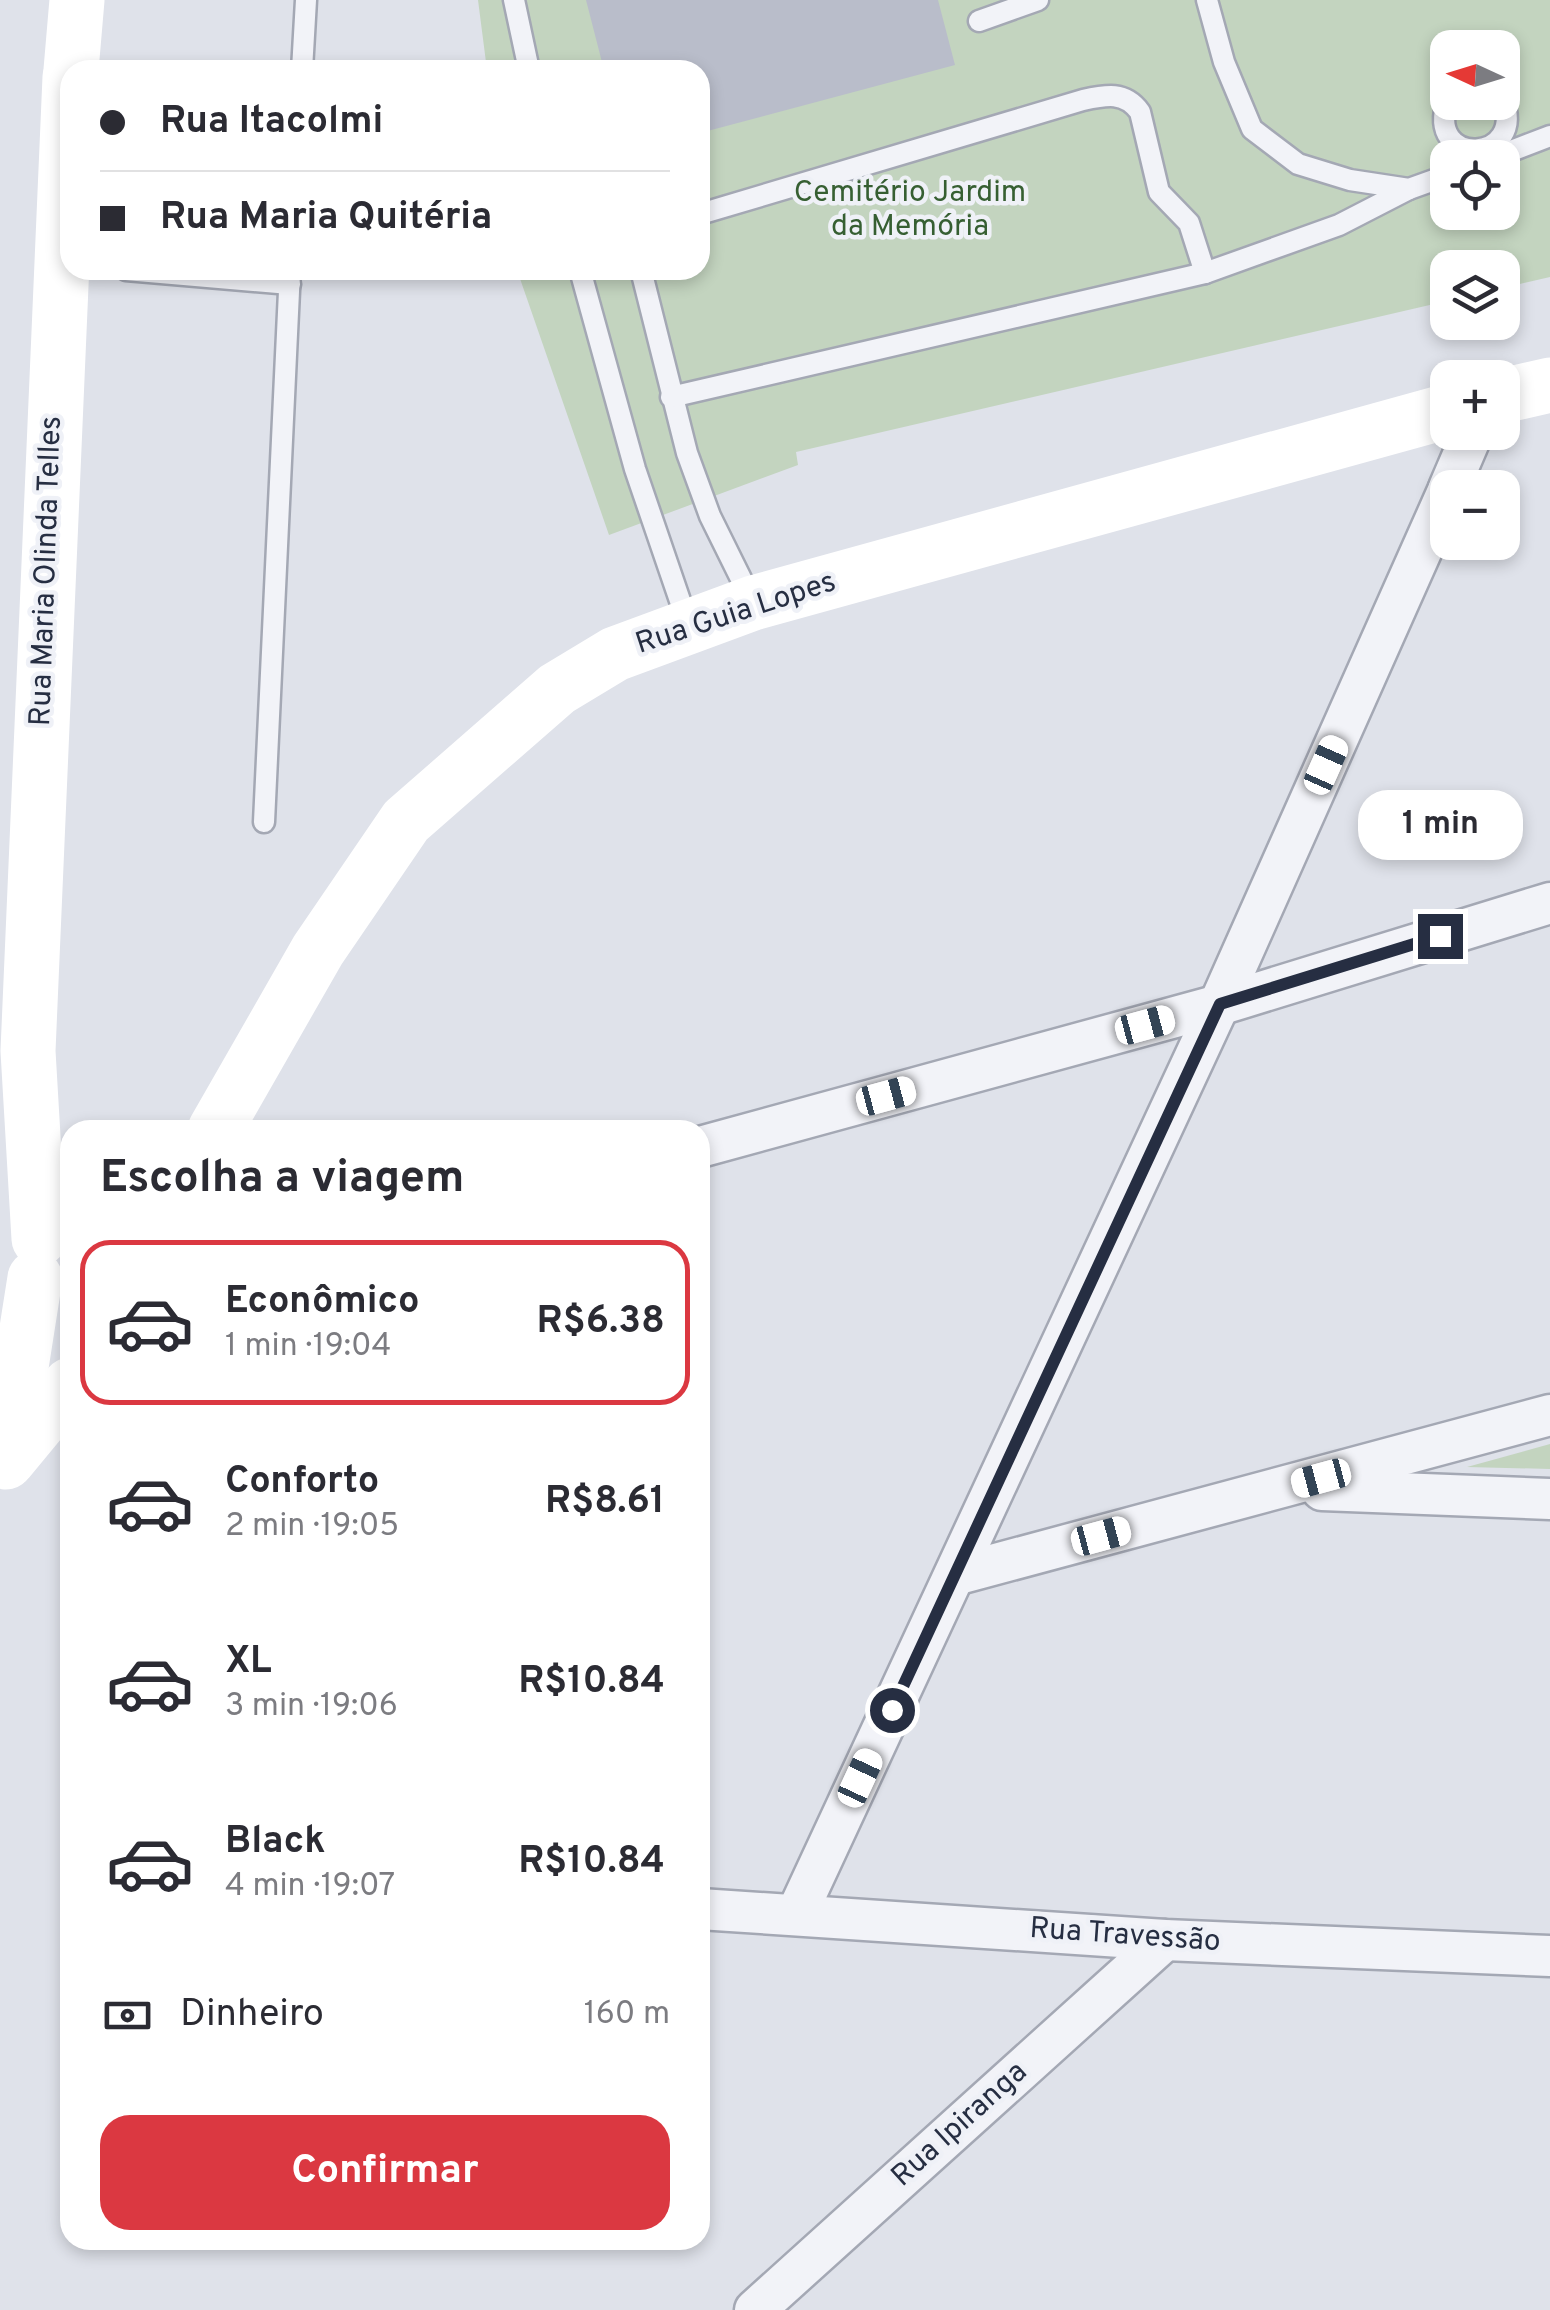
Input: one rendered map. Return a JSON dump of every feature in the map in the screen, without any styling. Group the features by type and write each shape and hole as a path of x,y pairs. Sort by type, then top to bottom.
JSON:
{"main road":[{"name":"Rua Maria Olinda Telles","path":"71,60 78,0"},
{"name":"Rua Maria Olinda Telles","path":"48,1242 29,1066 64,280"},
{"path":"1520,392 1550,385"},
{"name":"Rua Guia Lopes","path":"214,1120 318,950 406,821 556,689 615,654 753,603 1430,416"},
{"name":"Rua Maria Olinda Telles","path":"29,1066 60,1131"},
{"path":"48,1242 44,1299 60,1313"},
{"path":"3,1466 48,1242"},
{"path":"3,1466 60,1397"}],"street":[{"path":"798,1913 1220,1004 1430,530"},
{"path":"710,1145 1220,1004 1550,902"},
{"path":"955,1575 1550,1416"},
{"path":"1283,1488 1550,1499"},
{"name":"Rua Travessão","path":"710,1909 1165,1940 1550,1956"},
{"name":"Rua Ipiranga","path":"756,2310 1165,1940"}],"lane":[{"path":"303,60 306,0"},
{"path":"514,0 527,60"},
{"path":"979,21 1038,0"},
{"path":"1207,0 1224,62 1252,130 1298,164 1350,180 1410,190"},
{"path":"710,211 1083,100 1121,96 1132,101 1140,112 1159,192 1189,223 1205,273"},
{"path":"1520,143 1547,137"},
{"path":"671,397 1205,273 1340,225 1430,182"},
{"path":"264,822 290,280"},
{"path":"583,280 634,469 689,626"},
{"path":"643,280 671,397 710,516 753,603"}],"green space":[{"name":"Cemitério Jardim da Memória","path":"478,0 1550,0 1550,277 1520,284 1520,250 1430,250 1430,305 796,452 798,465 609,535 520,280 710,280 710,60 486,60"},
{"path":"1550,1444 1550,1469 1467,1467"}],"building":[{"path":"586,0 938,0 955,65 710,130 710,60 601,60"}],"route":[{"path":"892,1710 1220,1004 1440,936"}]}
